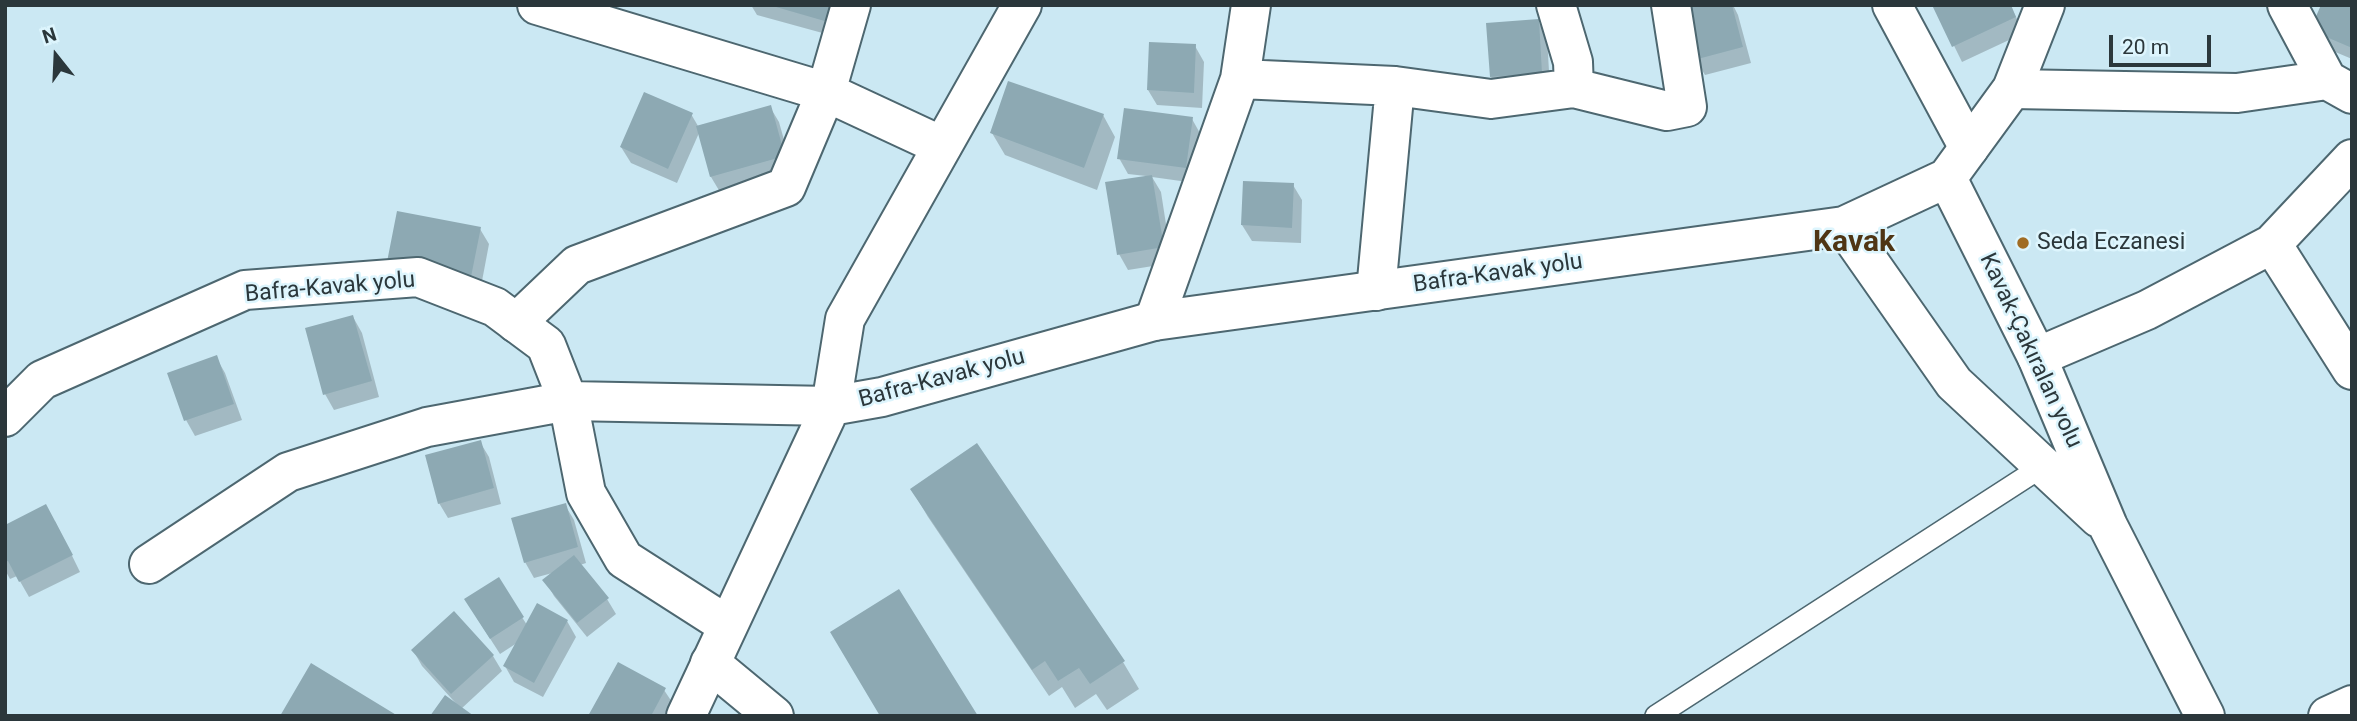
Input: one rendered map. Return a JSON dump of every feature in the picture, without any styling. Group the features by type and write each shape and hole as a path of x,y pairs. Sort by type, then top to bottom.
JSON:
{"street":[{"path":"537,5 826,92 942,146"},
{"path":"516,323 577,265 786,187 826,92 851,5"},
{"path":"686,716 831,406 845,319 1022,5"},
{"path":"1154,321 1240,79 1251,5"},
{"path":"1556,5 1573,62 1574,88"},
{"path":"1240,79 1395,86 1491,99 1574,88 1667,111 1687,107 1671,5"},
{"name":"Kavak-Çakıralan yolu","path":"1892,5 2108,526"},
{"path":"1958,163 2012,89 2045,5"},
{"path":"2012,89 2237,93 2340,87 2287,5"},
{"path":"1376,290 1395,86"},
{"path":"2037,357 2147,310 2272,244 2352,159"},
{"name":"Bafra-Kavak yolu","path":"5,417 42,380 245,290 418,277 495,307 546,345 568,401 831,406 882,397 1154,321 1844,226 1958,163"},
{"path":"1844,226 1954,383 2108,526 2205,716"},
{"path":"2272,244 2352,370"},
{"path":"149,565 289,472 427,427 568,401 586,493 624,559 727,625"},
{"path":"710,663 774,716"},
{"path":"2328,716 2352,705"}],"lane":[{"path":"1656,716 2043,466"}],"building":[{"path":"769,5 833,5 828,22"},
{"path":"1699,5 1732,5 1743,47 1694,60 1681,10"},
{"path":"1932,5 2011,5 2016,17 1952,47"},
{"path":"2321,5 2352,5 2352,48 2310,30"},
{"path":"1539,19 1542,73 1490,77 1486,23"},
{"path":"1149,42 1196,44 1194,93 1147,90"},
{"path":"1008,81 1104,114 1084,168 990,133"},
{"path":"644,92 693,113 668,169 620,147"},
{"path":"771,105 785,156 710,177 696,126"},
{"path":"1124,108 1193,117 1186,168 1117,159"},
{"path":"1152,175 1164,247 1117,255 1105,182"},
{"path":"1243,181 1294,183 1292,228 1241,225"},
{"path":"397,211 481,227 470,282 386,267"},
{"path":"353,315 372,381 323,395 305,328"},
{"path":"217,355 234,404 184,421 167,373"},
{"path":"481,440 494,488 438,504 425,455"},
{"path":"977,443 1125,661 1090,684 1079,668 1058,681 1045,661 1032,670 910,489"},
{"path":"566,503 578,547 524,563 511,518"},
{"path":"46,504 73,555 19,582 8,561 5,562 5,525"},
{"path":"574,555 609,598 577,623 542,580"},
{"path":"499,577 524,617 490,639 464,599"},
{"path":"899,589 978,716 880,716 830,632"},
{"path":"537,603 568,620 534,683 503,666"},
{"path":"454,611 494,655 451,694 411,650"},
{"path":"618,662 666,688 651,716 588,716"},
{"path":"311,663 398,716 280,716"},
{"path":"445,695 474,716 430,716"}],"place":[{"name":"Seda Eczanesi","path":"2023,243"}],"district":[{"name":"Kavak","path":"1854,243"}]}
